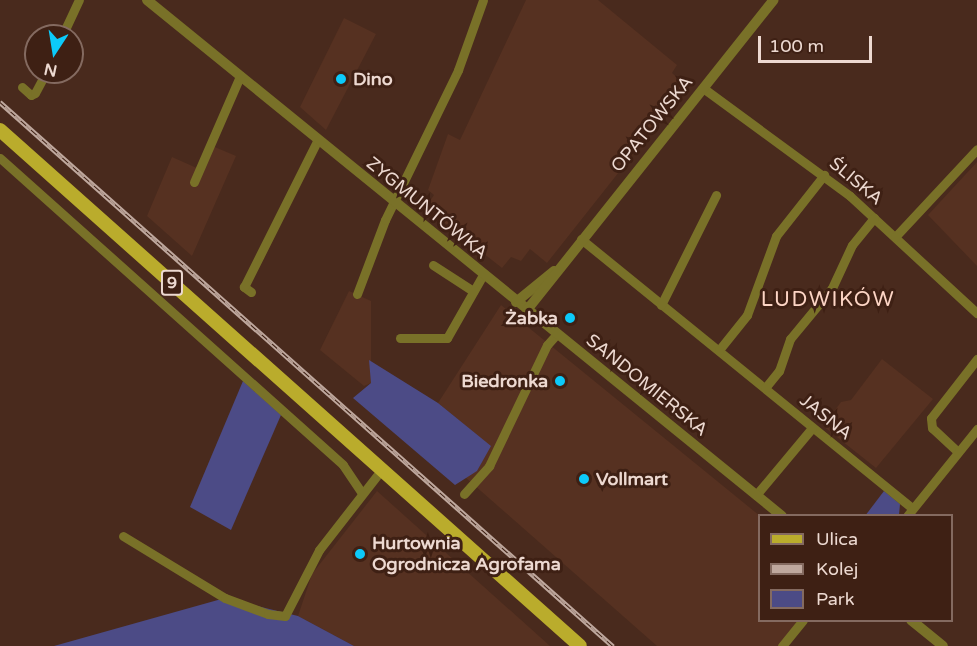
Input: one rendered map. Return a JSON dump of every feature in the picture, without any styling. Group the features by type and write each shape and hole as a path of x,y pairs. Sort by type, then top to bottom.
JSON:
{"main road":[{"name":"9","path":"0,130 580,646"}],"street":[{"path":"68,24 79,0"},
{"name":"ZYGMUNTÓWKA","path":"147,0 516,302"},
{"path":"357,294 395,202 458,70 483,0"},
{"name":"OPATOWSKA","path":"527,310 557,269 774,0"},
{"path":"194,182 240,76"},
{"path":"22,87 31,95 35,93 40,84"},
{"name":"ŚLISKA","path":"703,88 824,175 977,313"},
{"path":"251,292 244,287 318,139"},
{"path":"895,237 977,149"},
{"path":"0,158 343,465 362,493"},
{"path":"719,350 747,315 776,236 824,175"},
{"path":"661,305 716,195"},
{"path":"765,388 779,371 790,339 832,288 852,245 874,218"},
{"name":"JASNA","path":"581,239 765,388 910,512"},
{"path":"433,265 473,291"},
{"name":"OPATOWSKA","path":"516,302 557,269"},
{"path":"400,338 447,338 483,275"},
{"name":"SANDOMIERSKA","path":"516,302 780,514"},
{"path":"464,494 489,466 547,345 557,334"},
{"path":"958,452 932,428 932,416 977,359"},
{"path":"756,495 812,428"},
{"path":"910,512 977,429"},
{"path":"123,536 225,598 267,614 285,615 319,549 382,469"},
{"path":"788,644 802,622"},
{"path":"912,622 943,646"}],"shaded area":[{"path":"526,0 598,0 677,65 672,73 687,86 547,263 530,249 521,261 511,257 502,268 431,212 428,204 434,195 428,190 448,134 460,140"},
{"path":"344,18 376,34 326,130 300,107"},
{"path":"210,145 236,156 192,256 147,216 172,157 199,169"},
{"path":"977,162 977,266 928,215"},
{"path":"349,291 371,301 371,383 364,386 320,350"},
{"path":"501,305 758,514 758,622 799,622 779,646 657,646 465,477 477,471 490,446 438,403"},
{"path":"882,359 933,399 876,468 823,426 841,402 851,400"},
{"path":"377,491 550,646 354,646 298,616 312,574"}],"green space":[{"path":"369,360 438,403 491,446 477,471 455,485 353,398 371,383"},
{"path":"243,381 281,415 231,530 190,507"},
{"path":"884,491 900,504 899,514 867,514"},
{"path":"225,598 298,616 354,646 54,646"}],"railway":[{"path":"0,102 613,646"}],"place":[{"name":"Dino","path":"341,79"},
{"name":"Żabka","path":"570,318"},
{"name":"Biedronka","path":"560,381"},
{"name":"Vollmart","path":"584,479"},
{"name":"Hurtownia Ogrodnicza Agrofama","path":"360,554"}],"district":[{"name":"LUDWIKÓW","path":"828,300"}]}
